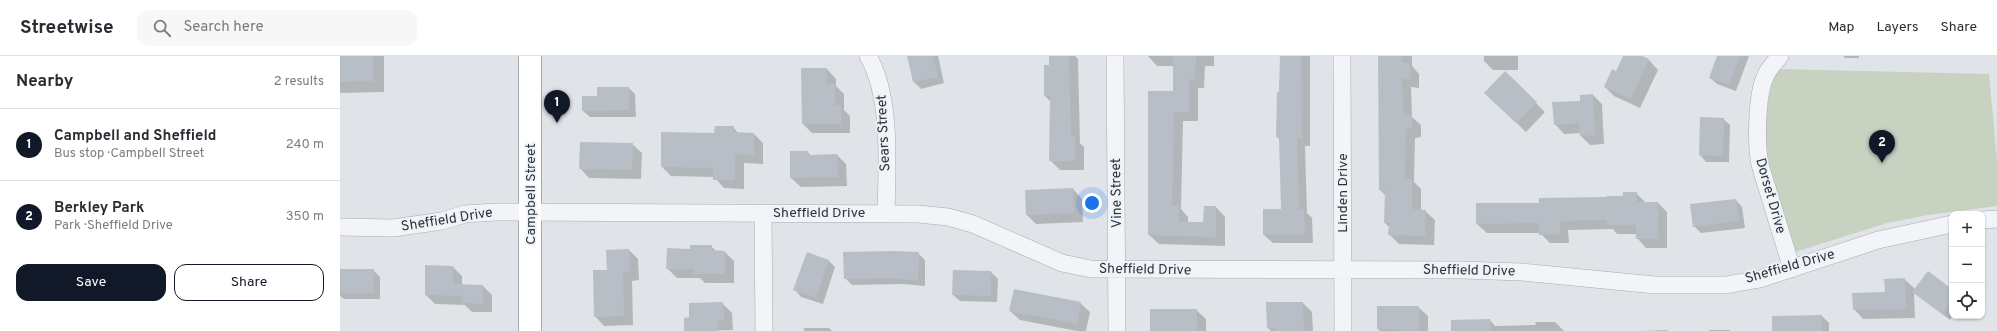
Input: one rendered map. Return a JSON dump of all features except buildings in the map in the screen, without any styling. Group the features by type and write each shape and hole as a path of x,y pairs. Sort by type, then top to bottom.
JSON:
{"main road":[{"name":"Campbell Street","path":"530,56 530,331"}],"street":[{"name":"Sears Street","path":"868,56 879,80 885,105 886,213"},
{"name":"Vine Street","path":"1115,56 1117,331"},
{"name":"Linden Drive","path":"1342,56 1344,331"},
{"name":"Dorset Drive","path":"1780,56 1766,73 1762,84 1757,148 1760,165 1792,269"},
{"name":"Sheffield Drive","path":"340,227 393,228 442,221 465,214 496,212 918,214 948,217 973,224 1062,262 1091,269 1462,270 1522,272 1623,283 1692,286 1726,285 1760,279 1878,240 1949,225"},
{"path":"763,213 764,331"},
{"path":"1985,220 1997,219"}],"green space":[{"path":"1778,69 1989,74 1997,160 1997,206 1949,211 1949,212 1887,223 1792,253 1766,166 1765,119 1771,87"}],"place":[{"name":"Campbell and Sheffield","path":"557,123"},
{"name":"Berkley Park","path":"1882,163"}]}
